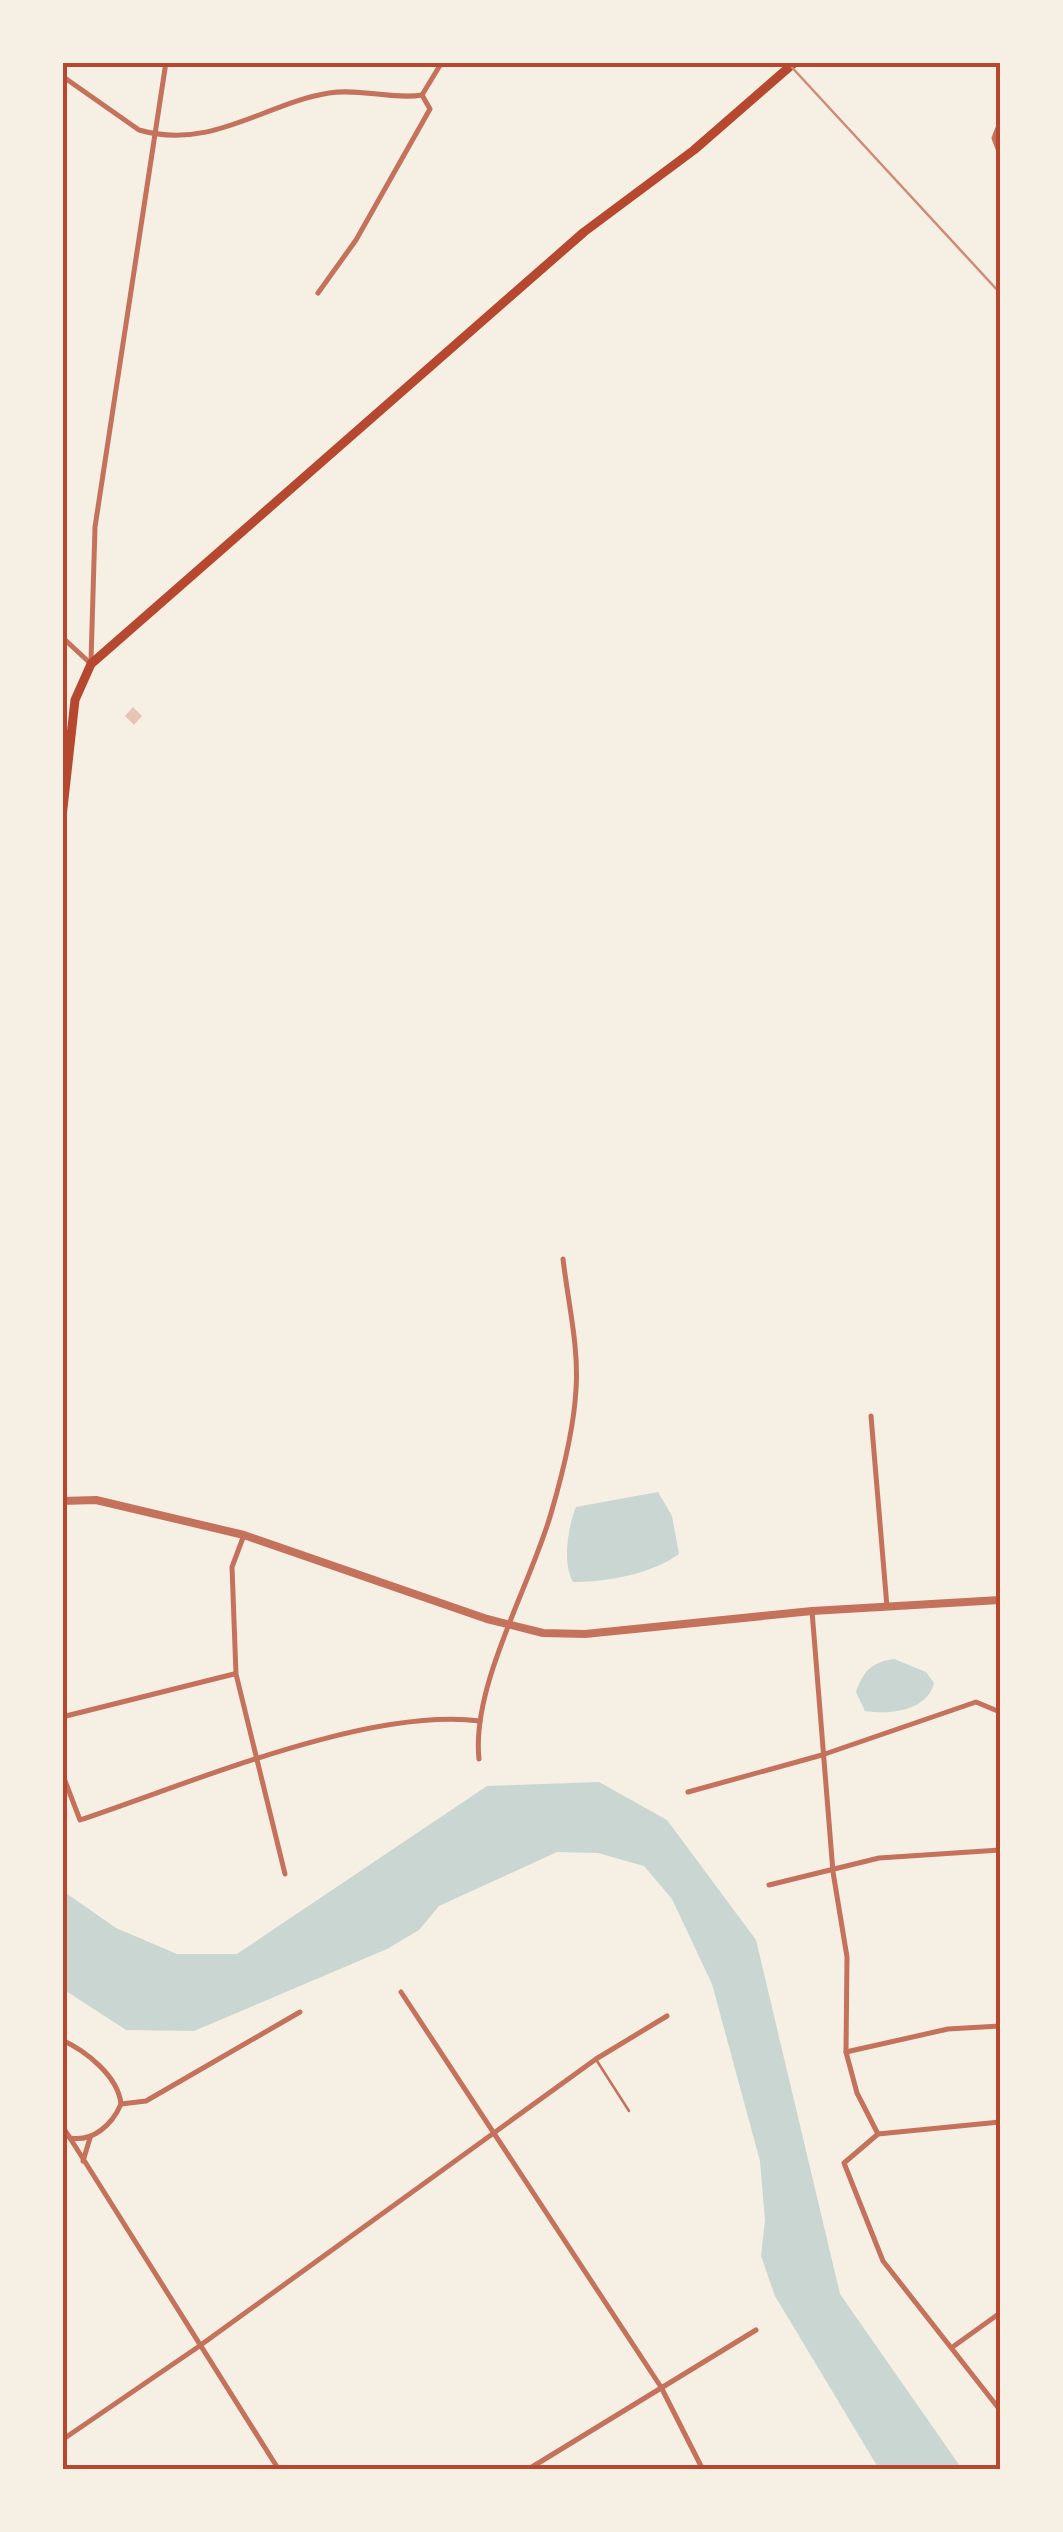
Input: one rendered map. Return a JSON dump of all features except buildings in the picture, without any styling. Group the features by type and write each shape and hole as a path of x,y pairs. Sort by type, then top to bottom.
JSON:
{"main road":[{"path":"62,817 75,700 91,664 584,232 694,150 795,62"}],"street":[{"path":"91,664 95,527 166,62"},
{"path":"422,95 442,62"},
{"path":"62,76 139,130 152,134 228,130 328,92 422,95"},
{"path":"318,293 356,240 430,109 422,95"},
{"path":"1000,122 994,138 1000,154"},
{"path":"62,637 91,664"},
{"path":"479,1759 480,1721 508,1624 524,1595 552,1509 576,1391 563,1260"},
{"path":"871,1416 887,1607"},
{"path":"62,1502 96,1500 244,1535 543,1633 585,1634 812,1611 1000,1600"},
{"path":"244,1535 232,1567 236,1674 285,1874"},
{"path":"812,1611 833,1872 847,1956 846,2052 857,2092 878,2134"},
{"path":"62,1716 236,1674"},
{"path":"688,1792 822,1755 976,1702 1000,1712"},
{"path":"62,1774 80,1820 376,1726 450,1717 480,1721"},
{"path":"769,1885 879,1858 1000,1850"},
{"path":"401,1992 660,2387 703,2470"},
{"path":"121,2104 146,2101 300,2012"},
{"path":"62,2440 198,2347 596,2059 667,2016"},
{"path":"846,2052 948,2030 1000,2026"},
{"path":"62,2040 93,2059 118,2090 121,2104 106,2126 90,2138 70,2138"},
{"path":"1000,2122 878,2134 844,2163 882,2261 954,2346 1000,2410"},
{"path":"62,2126 278,2470"},
{"path":"83,2164 90,2138"},
{"path":"954,2346 1000,2313"},
{"path":"527,2470 756,2330"}],"lane":[{"path":"596,2059 629,2111"}],"shaded area":[{"path":"658,1492 672,1516 679,1554 628,1576 573,1582 567,1545 576,1507"},
{"path":"894,1659 926,1672 934,1683 930,1692 924,1700 906,1709 865,1711 856,1692 862,1678 874,1665"},
{"path":"599,1782 667,1820 756,1940 840,2294 962,2469 879,2469 775,2296 761,2256 765,2220 760,2161 712,1984 672,1899 644,1866 598,1853 557,1852 439,1906 419,1930 387,1949 194,2031 126,2030 63,1989 63,1891 116,1928 177,1954 237,1954 487,1786"}],"railway":[{"path":"787,62 1000,293"}]}
